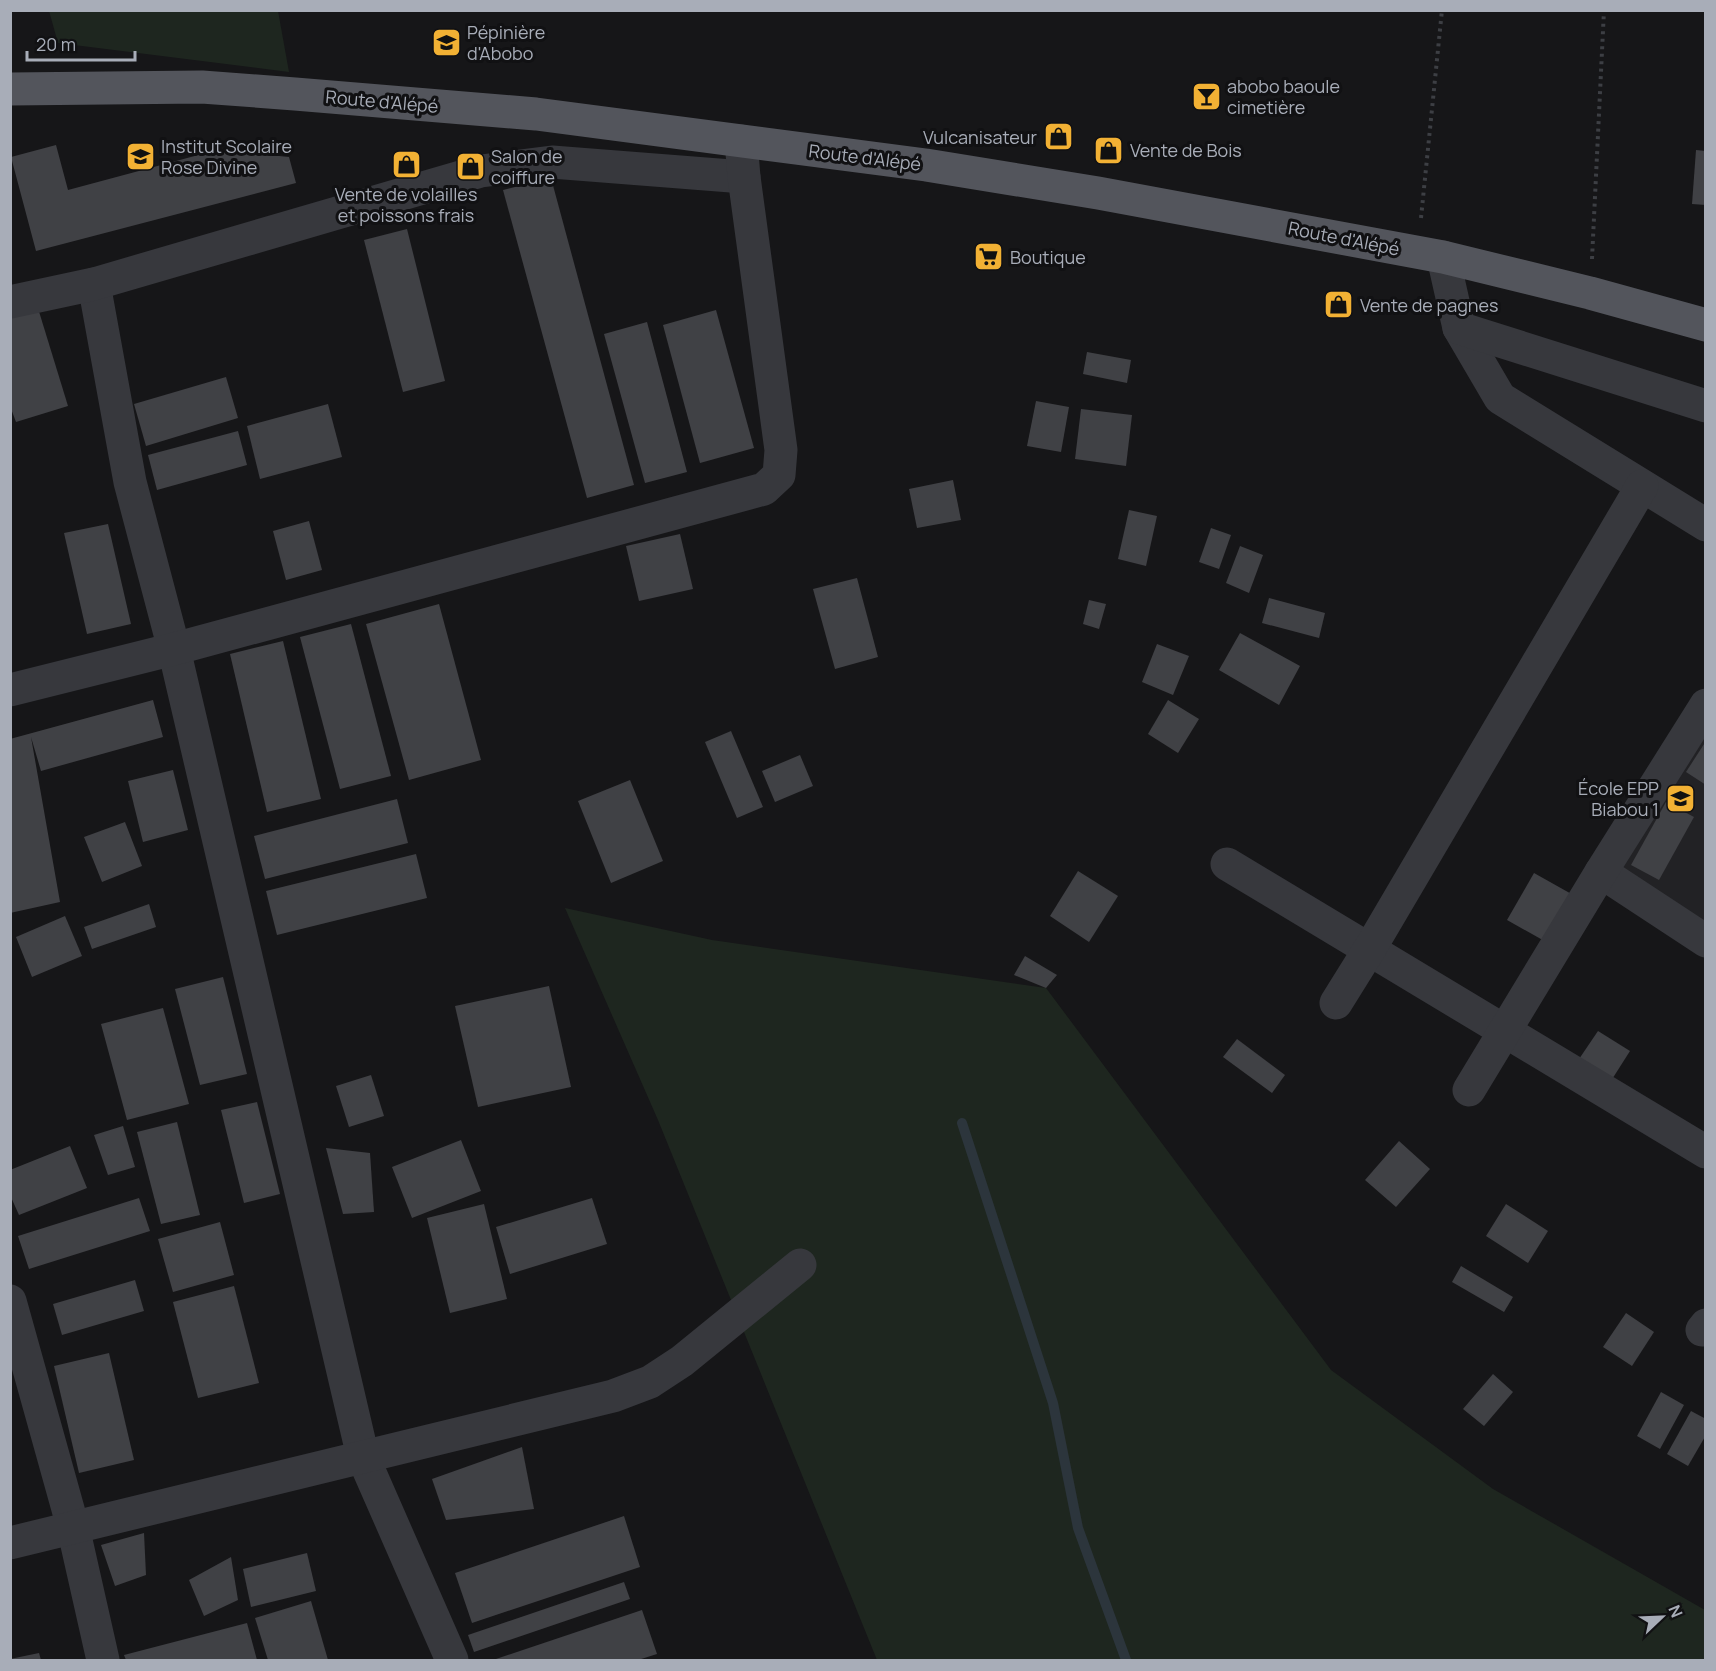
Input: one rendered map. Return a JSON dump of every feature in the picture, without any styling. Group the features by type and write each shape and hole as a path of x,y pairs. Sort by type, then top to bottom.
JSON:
{"main road":[{"name":"Route d'Alépé","path":"10,89 202,87 536,114 926,165 1098,193 1430,254 1590,293 1706,325"}],"street":[{"path":"10,690 174,649 764,489 779,475 781,450 741,141"},
{"path":"10,302 93,284 481,171 552,162 744,177"},
{"path":"1430,254 1459,328 1500,398 1706,525"},
{"path":"93,284 130,482 174,649 363,1456 452,1660"},
{"path":"1459,328 1706,406"},
{"path":"1336,1003 1370,950 1642,486"},
{"path":"1469,1090 1601,872 1706,705"},
{"path":"1227,864 1706,1152"},
{"path":"1601,872 1706,940"},
{"path":"10,1543 613,1396 650,1382 682,1361 800,1265"},
{"path":"10,1301 73,1527 102,1660"}],"path":[{"path":"1430,254 1442,10"},
{"path":"1590,293 1604,10"}],"shaded area":[{"path":"49,11 278,11 289,72 58,43"},
{"name":"École EPP Biabou 1","path":"1705,715 1705,942 1605,880"},
{"path":"565,908 712,940 1046,988 1331,1370 1493,1489 1705,1610 1705,1660 877,1660 658,1120"}],"building":[{"path":"56,145 68,190 217,150 289,157 296,183 36,251 11,157"},
{"path":"1696,150 1706,151 1706,205 1692,204"},
{"path":"551,178 634,485 587,498 503,190"},
{"path":"407,229 445,381 403,392 364,240"},
{"path":"37,305 68,406 16,422 10,406 10,313"},
{"path":"716,310 754,448 700,463 663,325"},
{"path":"647,322 687,472 645,483 604,334"},
{"path":"1087,352 1131,360 1127,383 1083,374"},
{"path":"226,377 238,418 146,446 134,404"},
{"path":"1036,401 1069,407 1061,452 1027,446"},
{"path":"328,404 342,457 260,479 247,426"},
{"path":"1081,409 1132,415 1126,466 1075,459"},
{"path":"238,431 247,465 157,490 148,455"},
{"path":"953,480 961,520 917,528 909,489"},
{"path":"1129,510 1157,516 1146,566 1118,559"},
{"path":"309,521 322,570 286,580 273,531"},
{"path":"108,524 131,624 87,634 64,533"},
{"path":"1211,528 1231,535 1219,569 1199,562"},
{"path":"680,534 693,589 639,601 626,546"},
{"path":"1240,546 1263,555 1249,593 1226,583"},
{"path":"857,578 878,657 835,669 813,589"},
{"path":"1269,598 1325,613 1319,638 1262,623"},
{"path":"1089,600 1106,604 1099,629 1083,624"},
{"path":"439,604 481,760 409,780 366,624"},
{"path":"351,624 391,776 340,789 300,637"},
{"path":"1240,633 1300,666 1279,705 1219,670"},
{"path":"283,641 321,799 267,812 230,654"},
{"path":"1157,644 1189,656 1173,695 1142,682"},
{"path":"153,700 163,737 41,771 31,737 60,902 10,913 10,739"},
{"path":"1168,700 1199,719 1178,753 1148,734"},
{"path":"731,731 763,807 737,818 705,742"},
{"path":"1706,741 1706,785 1686,772"},
{"path":"800,755 813,786 775,802 762,771"},
{"path":"173,770 188,830 143,842 128,781"},
{"path":"630,780 663,861 611,883 578,801"},
{"path":"397,799 408,843 265,879 254,836"},
{"path":"1666,802 1694,817 1659,880 1631,865"},
{"path":"125,822 142,866 102,882 84,837"},
{"path":"416,854 427,898 277,935 266,891"},
{"path":"1078,871 1118,896 1089,942 1050,916"},
{"path":"1534,873 1575,896 1548,943 1507,920"},
{"path":"149,904 156,927 92,949 84,927"},
{"path":"65,916 82,956 32,977 16,937"},
{"path":"1025,956 1057,975 1046,988 1014,975"},
{"path":"223,977 247,1074 200,1085 175,989"},
{"path":"549,986 571,1087 478,1107 455,1006"},
{"path":"163,1008 189,1104 127,1120 101,1024"},
{"path":"1598,1031 1630,1051 1609,1084 1577,1062"},
{"path":"1237,1039 1285,1075 1272,1093 1223,1057"},
{"path":"371,1075 384,1116 349,1127 336,1086"},
{"path":"257,1102 280,1194 244,1203 221,1110"},
{"path":"177,1122 200,1215 161,1224 137,1132"},
{"path":"123,1126 135,1167 108,1175 94,1135"},
{"path":"461,1140 481,1191 412,1218 392,1167"},
{"path":"1399,1141 1430,1169 1396,1207 1365,1180"},
{"path":"70,1146 87,1188 19,1215 10,1195 10,1170"},
{"path":"326,1148 370,1153 374,1212 343,1214"},
{"path":"139,1198 150,1231 29,1269 18,1236"},
{"path":"592,1198 607,1244 510,1274 496,1227"},
{"path":"484,1204 507,1299 450,1313 427,1218"},
{"path":"1506,1204 1548,1231 1528,1263 1486,1236"},
{"path":"220,1222 234,1275 173,1292 158,1239"},
{"path":"1461,1266 1513,1297 1504,1312 1452,1282"},
{"path":"135,1280 144,1311 62,1335 53,1304"},
{"path":"234,1286 259,1383 198,1398 173,1302"},
{"path":"1626,1313 1654,1332 1632,1366 1603,1347"},
{"path":"109,1353 134,1460 79,1473 54,1366"},
{"path":"1493,1374 1513,1392 1484,1426 1463,1409"},
{"path":"1661,1392 1684,1405 1660,1449 1637,1436"},
{"path":"1691,1411 1706,1419 1706,1435 1688,1466 1667,1454"},
{"path":"522,1447 534,1509 446,1520 432,1479"},
{"path":"624,1516 640,1567 472,1623 455,1573"},
{"path":"144,1533 146,1575 115,1586 101,1545"},
{"path":"307,1553 316,1591 251,1607 243,1569"},
{"path":"231,1557 238,1600 204,1616 189,1580"},
{"path":"624,1582 630,1599 474,1652 468,1635"},
{"path":"311,1601 328,1660 268,1660 255,1618"},
{"path":"642,1610 657,1654 638,1660 493,1660"},
{"path":"247,1623 257,1660 126,1660 124,1655"},
{"path":"39,1653 41,1660 10,1660 10,1659"}],"waterway":[{"path":"962,1123 1053,1403 1078,1528 1126,1660"}],"place":[{"name":"Pépinière d'Abobo","path":"446,42"},
{"name":"abobo baoule cimetière","path":"1206,96"},
{"name":"Vulcanisateur","path":"1058,137"},
{"name":"Vente de Bois","path":"1109,150"},
{"name":"Institut Scolaire Rose Divine","path":"140,156"},
{"name":"Vente de volailles et poissons frais","path":"406,165"},
{"name":"Salon de coiffure","path":"470,166"},
{"name":"Boutique","path":"989,257"},
{"name":"Vente de pagnes","path":"1339,305"},
{"name":"École EPP Biabou 1","path":"1680,798"}]}
